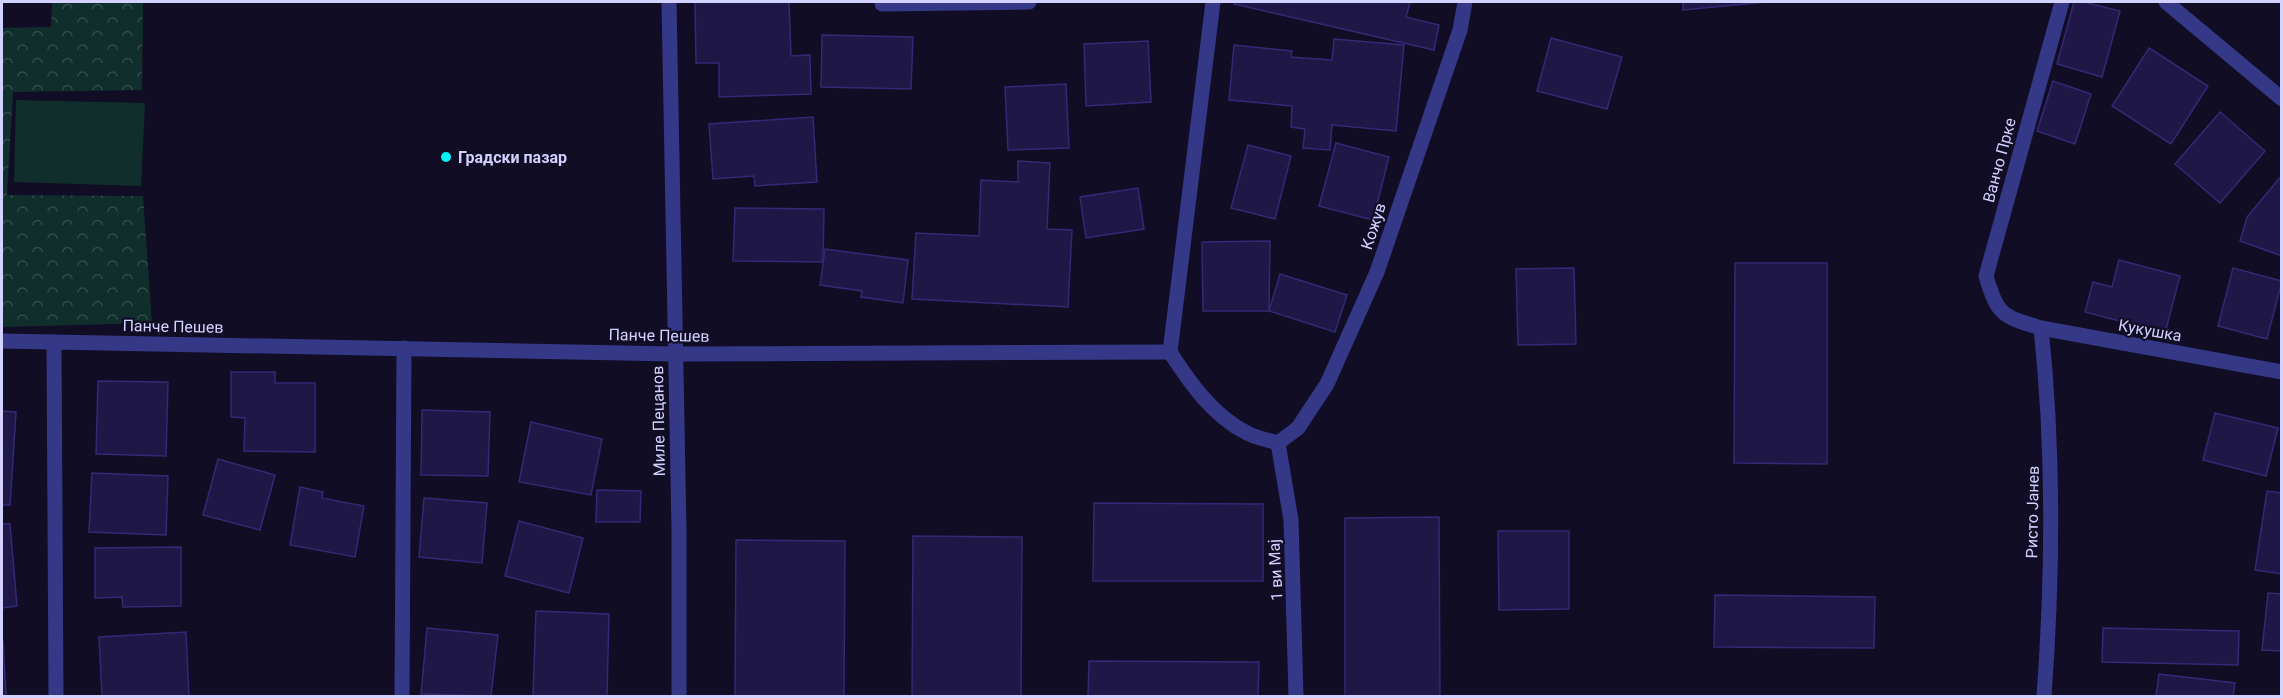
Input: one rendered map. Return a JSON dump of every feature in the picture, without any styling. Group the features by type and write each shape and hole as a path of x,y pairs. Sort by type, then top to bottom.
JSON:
{"street":[{"name":"Миле Пецанов","path":"669,2 679,530 678,696"},
{"path":"882,4 1029,2"},
{"path":"1213,2 1170,352 1191,383 1214,410 1247,433 1278,443"},
{"name":"Кожув","path":"1278,443 1298,428 1327,384 1377,272 1460,30 1465,2"},
{"name":"Ванчо Прке","path":"2013,320 1995,305 1986,276 2061,2"},
{"path":"2166,2 2282,99"},
{"name":"Кукушка","path":"2013,320 2041,328 2282,372"},
{"name":"Ристо Јанев","path":"2041,328 2050,410 2044,696"},
{"name":"Панче Пешев","path":"2,340 675,354 1170,352"},
{"path":"54,342 56,696"},
{"path":"402,696 404,348"},
{"name":"1 ви Мај","path":"1278,443 1291,520 1296,696"}],"green space":[{"path":"52,2 143,2 142,90 13,92 7,195 143,196 152,323 2,327 2,28 51,27"},
{"path":"16,100 145,103 141,186 14,182"}],"building":[{"path":"695,2 789,2 791,56 810,55 811,94 719,97 719,63 696,63"},
{"path":"1234,2 1410,2 1406,17 1439,25 1434,50 1234,4"},
{"path":"1683,2 1767,2 1683,10"},
{"path":"2074,2 2084,2 2120,11 2102,77 2057,64"},
{"path":"822,35 913,37 911,89 821,87"},
{"path":"1551,38 1622,57 1607,109 1537,91"},
{"path":"1334,39 1404,45 1396,131 1332,125 1330,150 1303,148 1305,129 1291,127 1292,106 1229,100 1234,45 1292,51 1291,57 1332,60"},
{"path":"1148,41 1151,102 1086,106 1084,44"},
{"path":"2149,48 2208,86 2171,144 2112,106"},
{"path":"2053,81 2091,94 2075,144 2037,131"},
{"path":"1066,84 1069,148 1008,150 1005,87"},
{"path":"2220,112 2265,151 2220,203 2175,164"},
{"path":"813,117 817,182 755,186 754,176 713,179 709,124"},
{"path":"1336,143 1389,157 1373,220 1319,206"},
{"path":"1248,145 1291,156 1275,219 1231,208"},
{"path":"1018,161 1050,163 1047,229 1072,230 1068,307 912,299 916,233 979,236 981,180 1018,182"},
{"path":"2282,175 2282,256 2240,241 2247,217"},
{"path":"1138,188 1144,229 1086,238 1080,197"},
{"path":"735,208 824,209 823,262 733,261"},
{"path":"1270,241 1269,311 1203,311 1202,242"},
{"path":"825,249 908,260 903,303 861,297 862,291 820,285"},
{"path":"2119,260 2180,276 2165,333 2085,312 2093,282 2112,287"},
{"path":"1735,263 1827,263 1827,464 1734,463"},
{"path":"1574,268 1576,344 1518,345 1516,269"},
{"path":"2233,268 2282,281 2267,339 2218,326"},
{"path":"1280,274 1347,295 1335,332 1269,311"},
{"path":"231,372 275,372 275,383 315,383 315,452 244,451 245,418 231,417"},
{"path":"98,381 168,382 166,456 96,454"},
{"path":"422,410 490,412 488,476 421,475"},
{"path":"2,411 16,412 10,505 2,505"},
{"path":"2215,413 2278,428 2266,476 2203,460"},
{"path":"531,422 602,439 591,495 519,482"},
{"path":"218,459 275,475 260,530 203,515"},
{"path":"92,473 168,476 166,535 89,532"},
{"path":"300,487 323,492 322,498 364,506 355,557 290,545"},
{"path":"597,490 641,491 640,522 596,522"},
{"path":"2267,491 2282,493 2282,574 2255,570"},
{"path":"424,498 487,503 482,563 419,557"},
{"path":"1094,503 1263,504 1263,581 1093,581"},
{"path":"1439,517 1440,696 1345,696 1345,518"},
{"path":"519,521 583,538 569,593 505,576"},
{"path":"2,524 10,524 17,606 2,608"},
{"path":"1498,531 1569,531 1569,609 1499,610"},
{"path":"913,536 1022,537 1021,696 912,696"},
{"path":"736,540 845,541 844,696 735,696"},
{"path":"181,547 181,606 123,607 122,597 95,598 95,548"},
{"path":"2268,593 2282,594 2282,651 2262,650"},
{"path":"1715,595 1875,597 1874,648 1714,647"},
{"path":"536,611 609,614 607,696 533,696"},
{"path":"427,628 498,635 491,696 421,694"},
{"path":"2103,628 2239,631 2238,665 2102,662"},
{"path":"186,632 189,696 102,696 99,637"},
{"path":"3,641 6,696 2,696"},
{"path":"1089,661 1259,662 1258,696 1088,696"},
{"path":"2159,674 2235,683 2233,696 2156,696"}],"place":[{"name":"Градски пазар","path":"446,157"}]}
